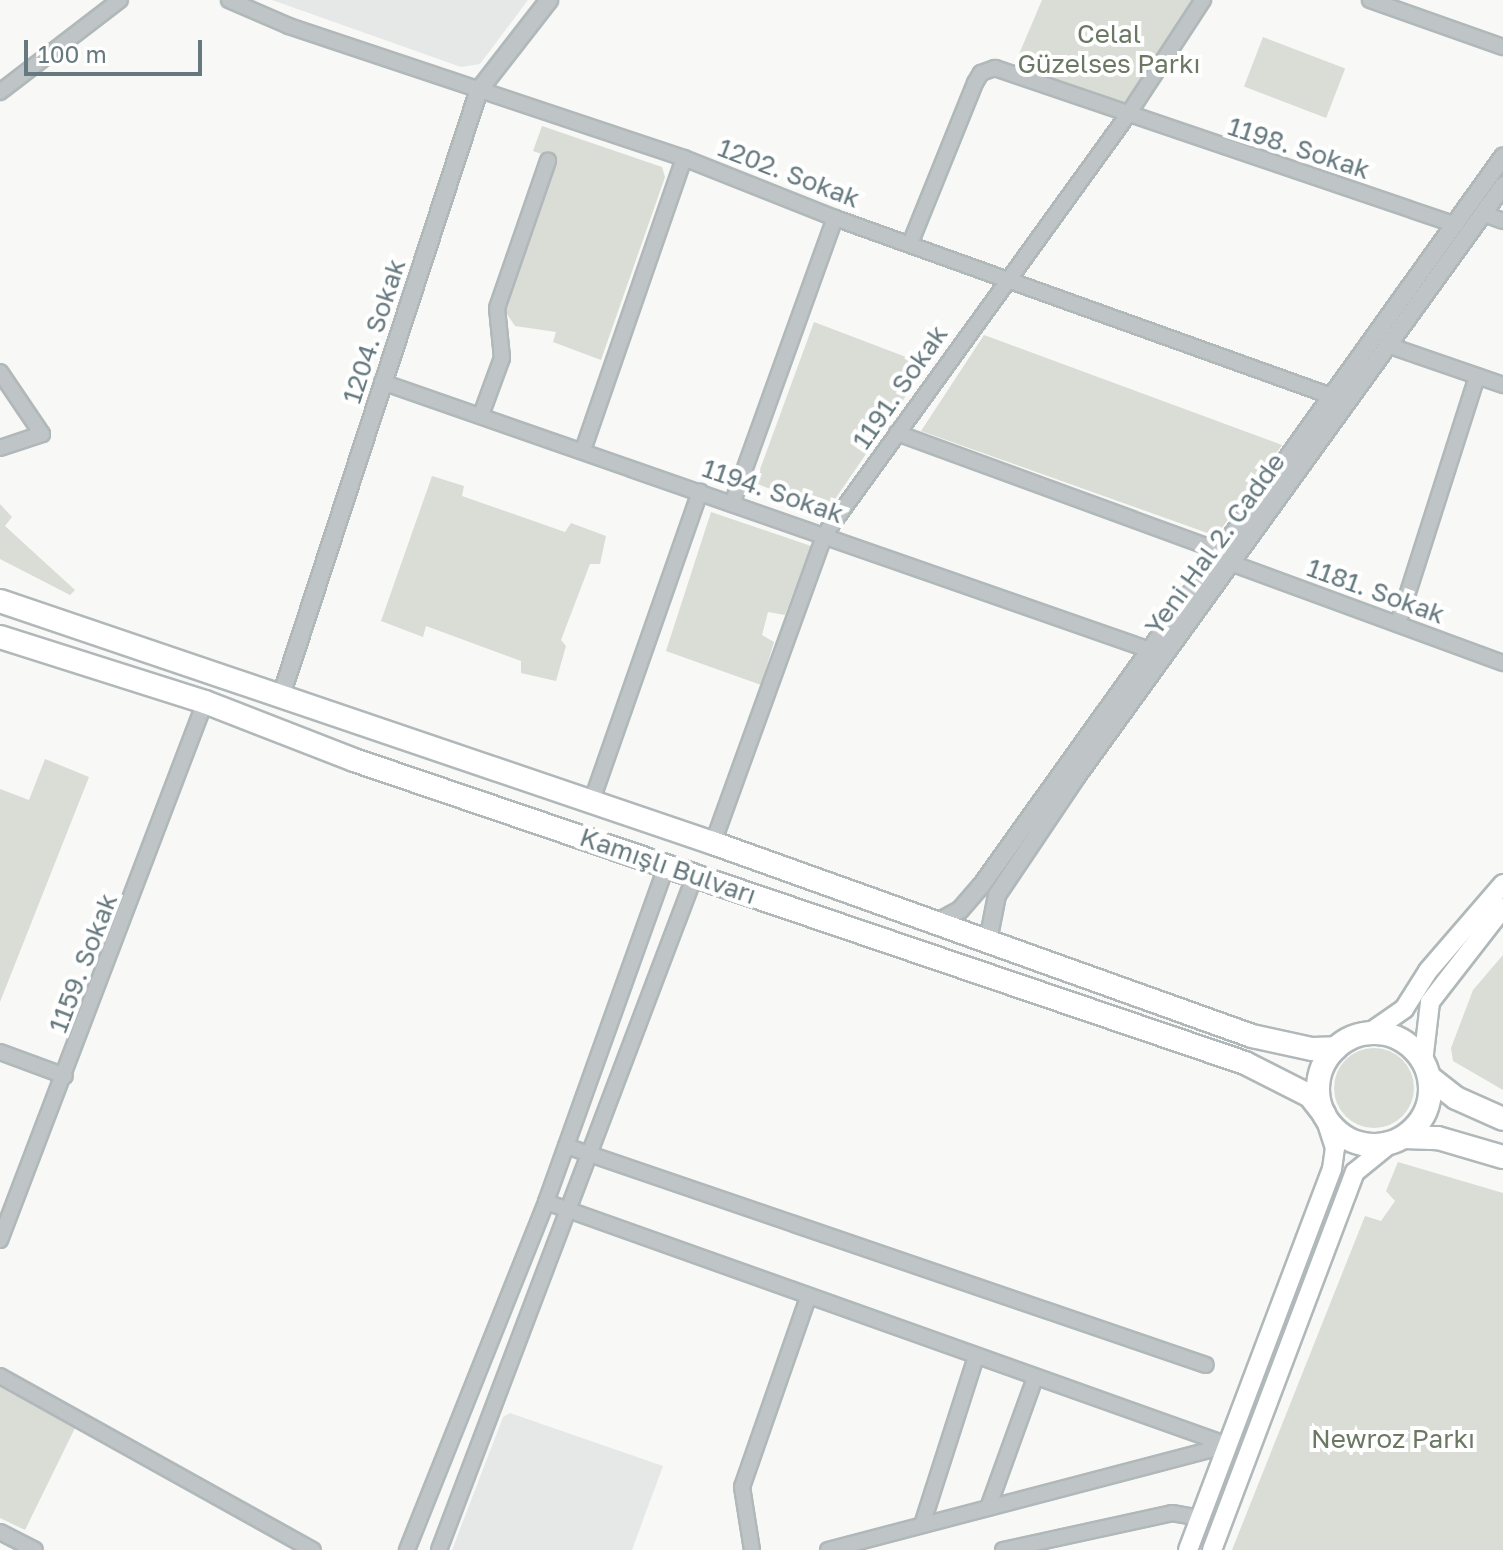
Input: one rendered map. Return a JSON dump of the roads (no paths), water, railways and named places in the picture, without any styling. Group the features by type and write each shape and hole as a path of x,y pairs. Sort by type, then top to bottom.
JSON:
{"highway":[{"name":"Kamışlı Bulvarı","path":"0,601 713,843 1252,1036 1312,1049 1336,1048"},
{"name":"Kamışlı Bulvarı","path":"0,637 205,702 354,760 1245,1063 1310,1096 1324,1114"},
{"path":"1503,1119 1456,1098 1401,1040 1368,1034 1336,1048 1319,1080 1324,1114 1349,1139 1366,1145 1438,1138 1503,1157"},
{"path":"1398,1140 1423,1117 1426,1069"}],"main road":[{"path":"1368,1034 1404,1009 1428,971 1503,884"},
{"path":"1426,1069 1430,1002 1503,908"},
{"path":"1188,1550 1332,1169 1335,1148 1324,1114"},
{"path":"1212,1550 1355,1172 1398,1140"}],"street":[{"path":"0,92 120,0"},
{"name":"1202. Sokak","path":"229,0 289,26 684,158 835,218 1331,396"},
{"name":"1204. Sokak","path":"281,696 479,90 549,0"},
{"name":"1191. Sokak","path":"713,843 825,534 1127,116 1203,0"},
{"path":"1370,0 1503,47"},
{"name":"1198. Sokak","path":"910,244 981,73 995,68 1127,116 1456,225"},
{"path":"938,922 960,910 981,886 1147,649 1503,157"},
{"path":"583,450 684,158"},
{"path":"481,415 502,358 497,308 548,161"},
{"name":"Yeni Hal 2. Cadde","path":"988,941 997,895 1503,186"},
{"path":"1484,214 1503,221"},
{"path":"732,504 835,218"},
{"path":"1390,346 1503,385"},
{"path":"0,372 42,434 0,448"},
{"path":"1398,624 1477,376"},
{"name":"1194. Sokak","path":"382,382 825,534 1147,649"},
{"path":"897,433 1219,551"},
{"path":"591,803 700,492"},
{"name":"1181. Sokak","path":"1231,563 1503,663"},
{"name":"1159. Sokak","path":"0,1240 205,702"},
{"path":"407,1550 546,1202 667,864"},
{"path":"439,1550 571,1211 695,875"},
{"path":"0,1052 65,1076"},
{"path":"566,1146 1206,1365"},
{"path":"546,1202 1228,1445"},
{"path":"752,1550 742,1487 808,1297"},
{"path":"922,1525 976,1357"},
{"path":"0,1376 313,1550"},
{"path":"988,1508 1035,1378"},
{"path":"828,1550 1228,1445"},
{"path":"1003,1550 1172,1513 1200,1518"},
{"path":"0,1532 35,1550"}],"park label":[{"name":"Celal Güzelses Parkı","path":"1109,49"},
{"name":"Newroz Parkı","path":"1393,1439"}]}
